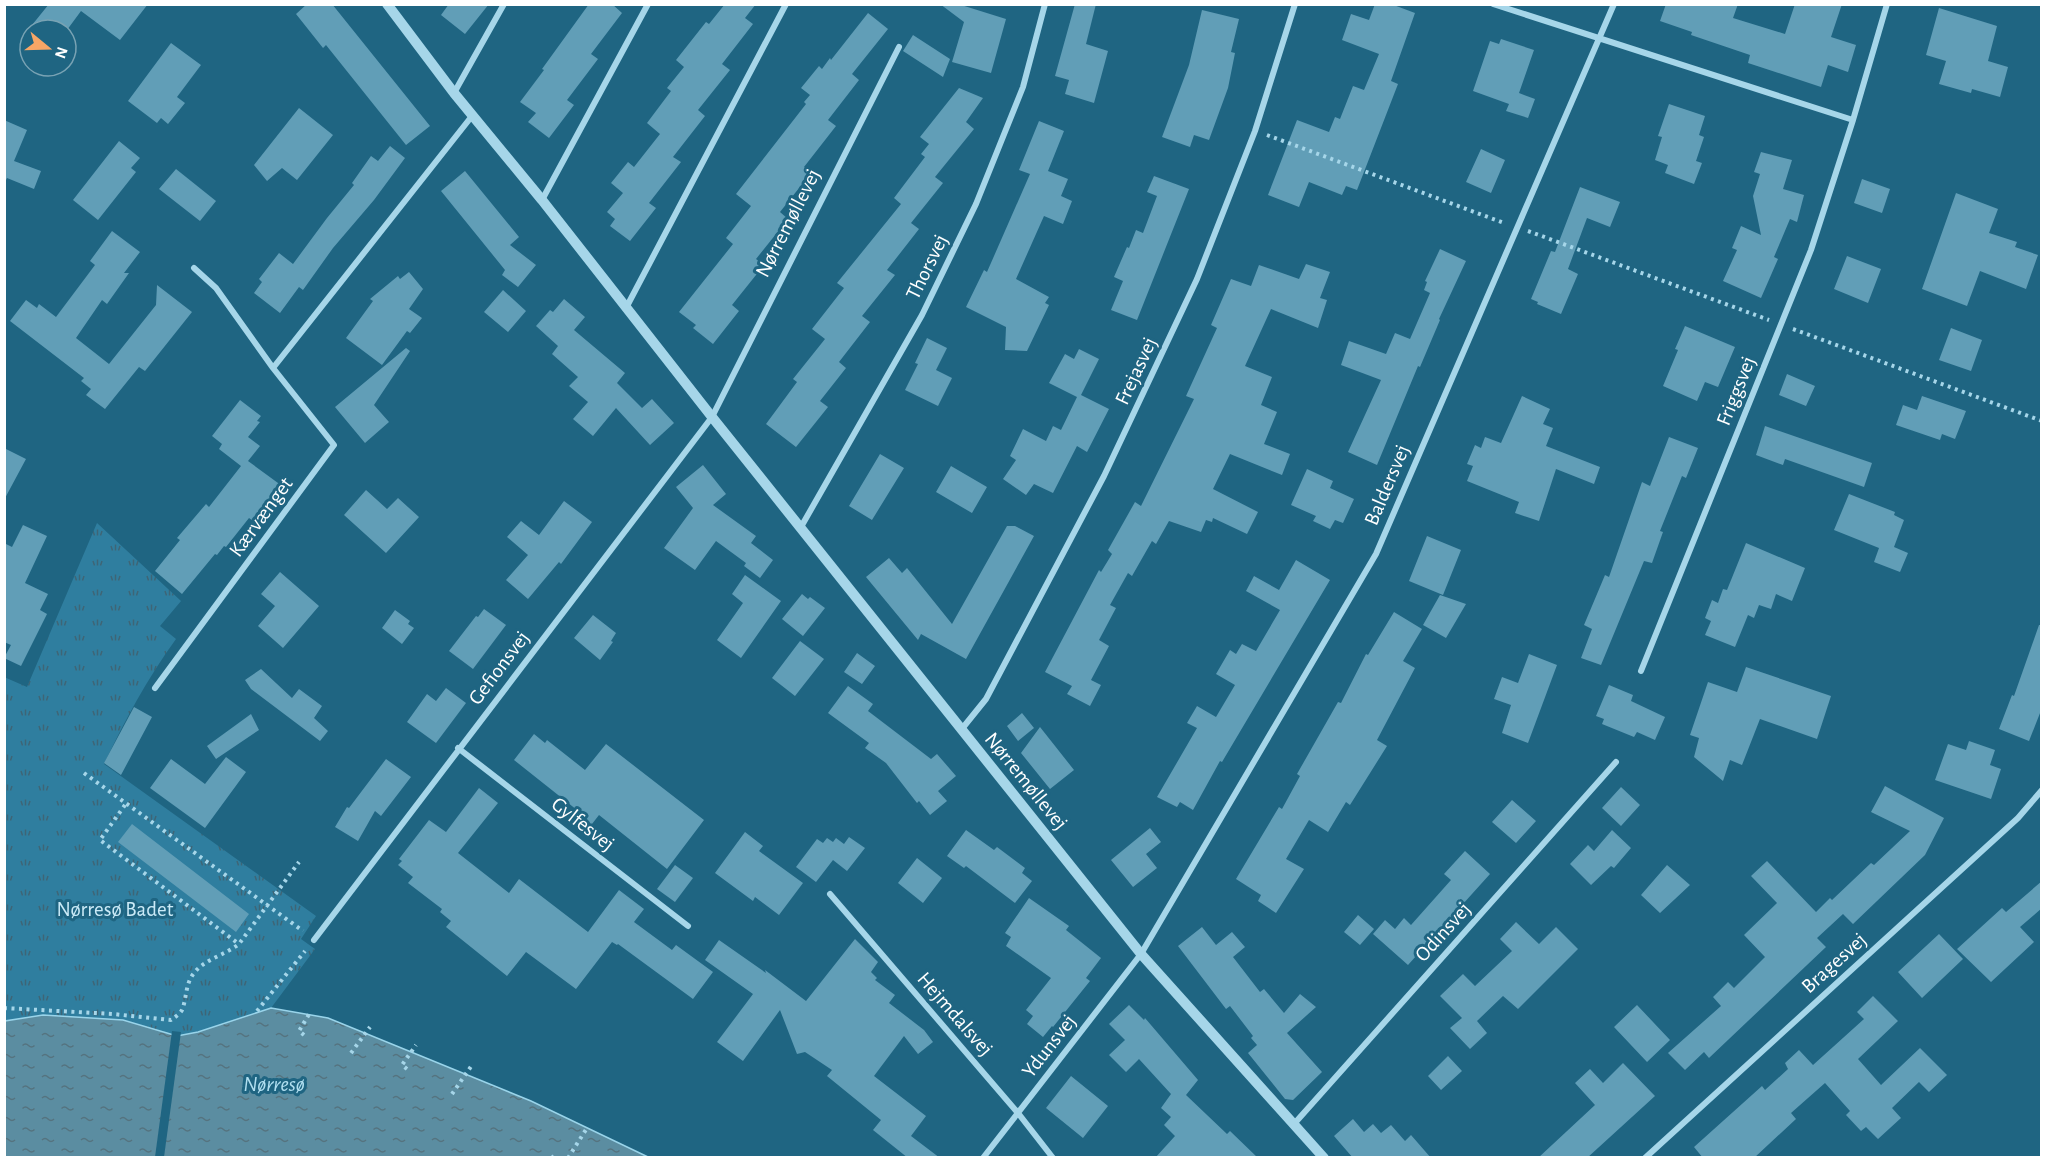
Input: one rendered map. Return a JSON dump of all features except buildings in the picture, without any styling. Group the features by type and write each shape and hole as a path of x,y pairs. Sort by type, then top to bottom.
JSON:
{"street":[{"name":"Nørremøllevej","path":"387,4 472,116 542,200 711,417 1141,954 1324,1158"},
{"path":"454,93 504,4"},
{"path":"542,200 648,4"},
{"path":"626,308 786,4"},
{"name":"Thorsvej","path":"801,527 922,315 976,204 1023,87 1045,4"},
{"name":"Frejasvej","path":"961,730 986,699 1104,476 1197,279 1255,130 1295,4"},
{"path":"1493,4 1853,120"},
{"name":"Baldersvej","path":"1141,954 1376,554 1614,4"},
{"name":"Friggsvej","path":"1641,671 1811,250 1887,4"},
{"name":"Nørremøllevej","path":"711,417 899,47"},
{"path":"273,368 472,116"},
{"name":"Kærvænget","path":"155,688 334,445 273,368 216,288 194,268"},
{"name":"Gefionsvej","path":"314,940 711,417"},
{"name":"Gylfesvej","path":"458,748 688,926"},
{"name":"Odinsvej","path":"1294,1124 1616,762"},
{"name":"Bragesvej","path":"1645,1158 2018,818 2042,790"},
{"name":"Hejmdalsvej","path":"830,894 1018,1113 1053,1158"},
{"name":"Ydunsvej","path":"983,1158 1141,954"}],"path":[{"path":"1255,130 2042,421"},
{"path":"84,773 125,805 314,940 257,1011"},
{"path":"125,805 100,840 239,944"},
{"path":"4,1008 113,1014 171,1020 181,1011 187,986 194,973 239,944 299,862"},
{"path":"304,1035 299,1031 311,1011"},
{"path":"351,1053 370,1027"},
{"path":"408,1069 402,1065 416,1045"},
{"path":"452,1095 472,1065"},
{"path":"568,1158 587,1128"}],"green space":[{"name":"Nørresø Badet","path":"97,523 181,601 160,626 176,639 137,700 104,764 316,916 301,939 315,949 271,1008 198,1032 177,1036 43,1015 5,1021 4,677 27,687"}],"water":[{"name":"Nørresø","path":"271,1008 328,1018 531,1101 648,1157 5,1158 5,1021 43,1015 123,1020 177,1036 198,1032"}],"pier":[{"path":"172,1031 181,1032 164,1157 155,1157"}]}
